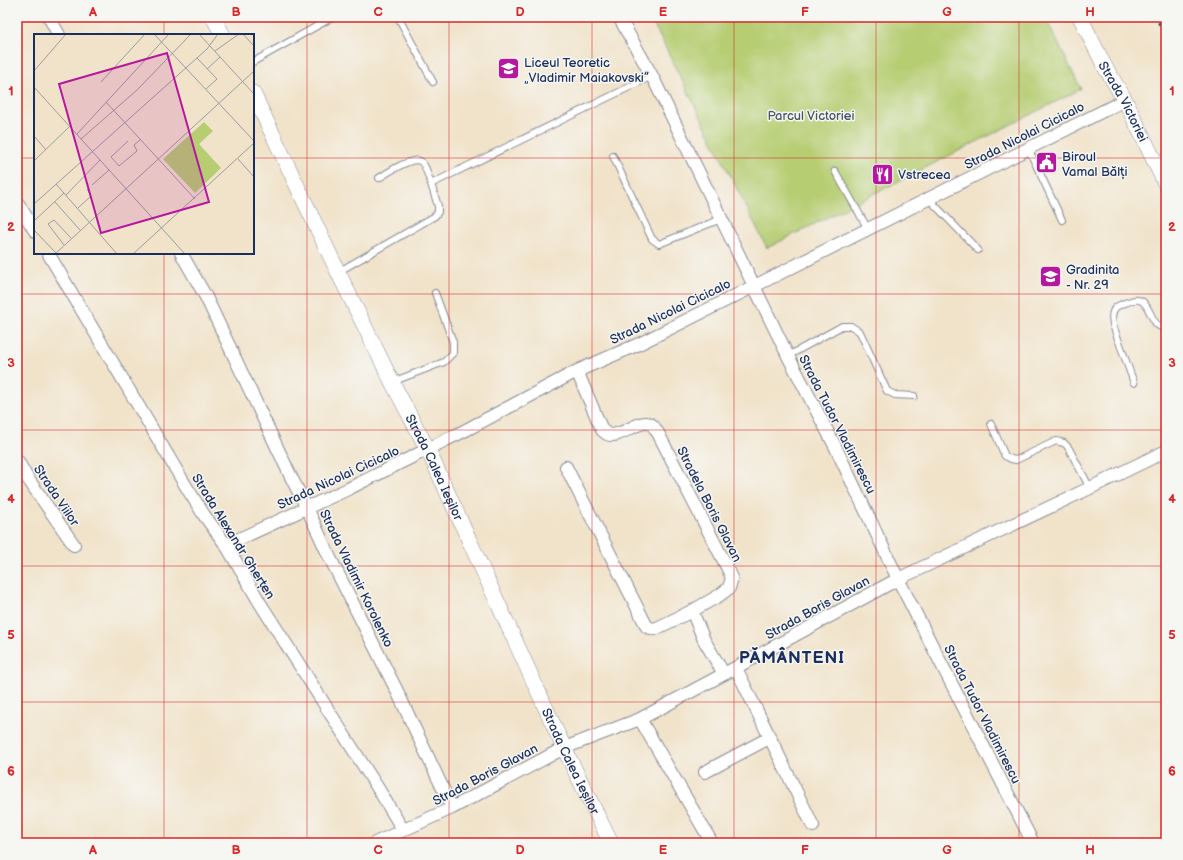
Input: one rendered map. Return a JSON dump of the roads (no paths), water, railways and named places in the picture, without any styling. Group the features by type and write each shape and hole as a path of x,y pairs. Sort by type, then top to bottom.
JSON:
{"street":[{"path":"48,17 58,34"},
{"name":"Strada Tudor Vladimirescu","path":"619,17 652,76 788,356 835,446 898,579 1033,843"},
{"name":"Strada Victoriei","path":"1080,17 1125,100 1166,185"},
{"path":"215,18 223,34"},
{"name":"Strada Calea Ieșilor","path":"254,95 338,272 392,382 428,450 564,748 611,843"},
{"name":"Strada Nicolai Cicicalo","path":"226,545 428,450 577,372 639,344 1125,100"},
{"path":"17,202 34,230"},
{"name":"Strada Alexandr Gherțen","path":"49,254 187,488 204,515 226,545 260,603 326,705 403,830"},
{"name":"Strada Vladimir Korolenko","path":"182,254 206,297 329,556 397,691 452,808"},
{"name":"Stradela Boris Glavan","path":"566,467 647,626 655,629 692,611 729,588 732,578 728,569 658,433 652,425 642,423 615,435 606,434 602,430 577,372"},
{"name":"Strada Boris Glavan","path":"375,843 452,808 564,748 640,719 898,579 1166,451"},
{"name":"Strada Viilor","path":"17,460 26,476 74,545"},
{"path":"692,611 704,640 724,674"},
{"path":"736,668 812,826"},
{"path":"640,719 712,843"},
{"path":"706,772 769,738"}],"lane":[{"path":"254,61 333,17"},
{"path":"398,17 433,82"},
{"path":"430,184 652,76"},
{"path":"1028,148 1062,220"},
{"path":"614,156 652,239 659,244 721,219"},
{"path":"338,272 435,216 438,212 438,206 425,168 421,161 411,161 379,178"},
{"path":"835,171 868,229"},
{"path":"929,198 978,250"},
{"path":"392,382 444,362 453,353 453,342 435,293"},
{"path":"1134,383 1113,325 1112,315 1116,308 1134,299 1140,300 1146,304 1155,323 1162,328 1166,328"},
{"path":"788,356 842,326 851,326 860,332 887,391 895,395 914,396"},
{"path":"991,424 1005,456 1011,459 1016,460 1056,441 1064,443 1068,447 1090,488"}],"railway":[{"path":"1158,24 1166,20"}],"place":[{"name":"Liceul Teoretic „Vladimir Maiakovski”","path":"509,69"},
{"name":"Biroul Vamal Bălți","path":"1047,163"},
{"name":"Vstrecea","path":"882,174"},
{"name":"Gradinita - Nr. 29","path":"1050,276"}],"district":[{"name":"PĂMÂNTENI","path":"792,657"}],"park label":[{"name":"Parcul Victoriei","path":"811,115"}]}
